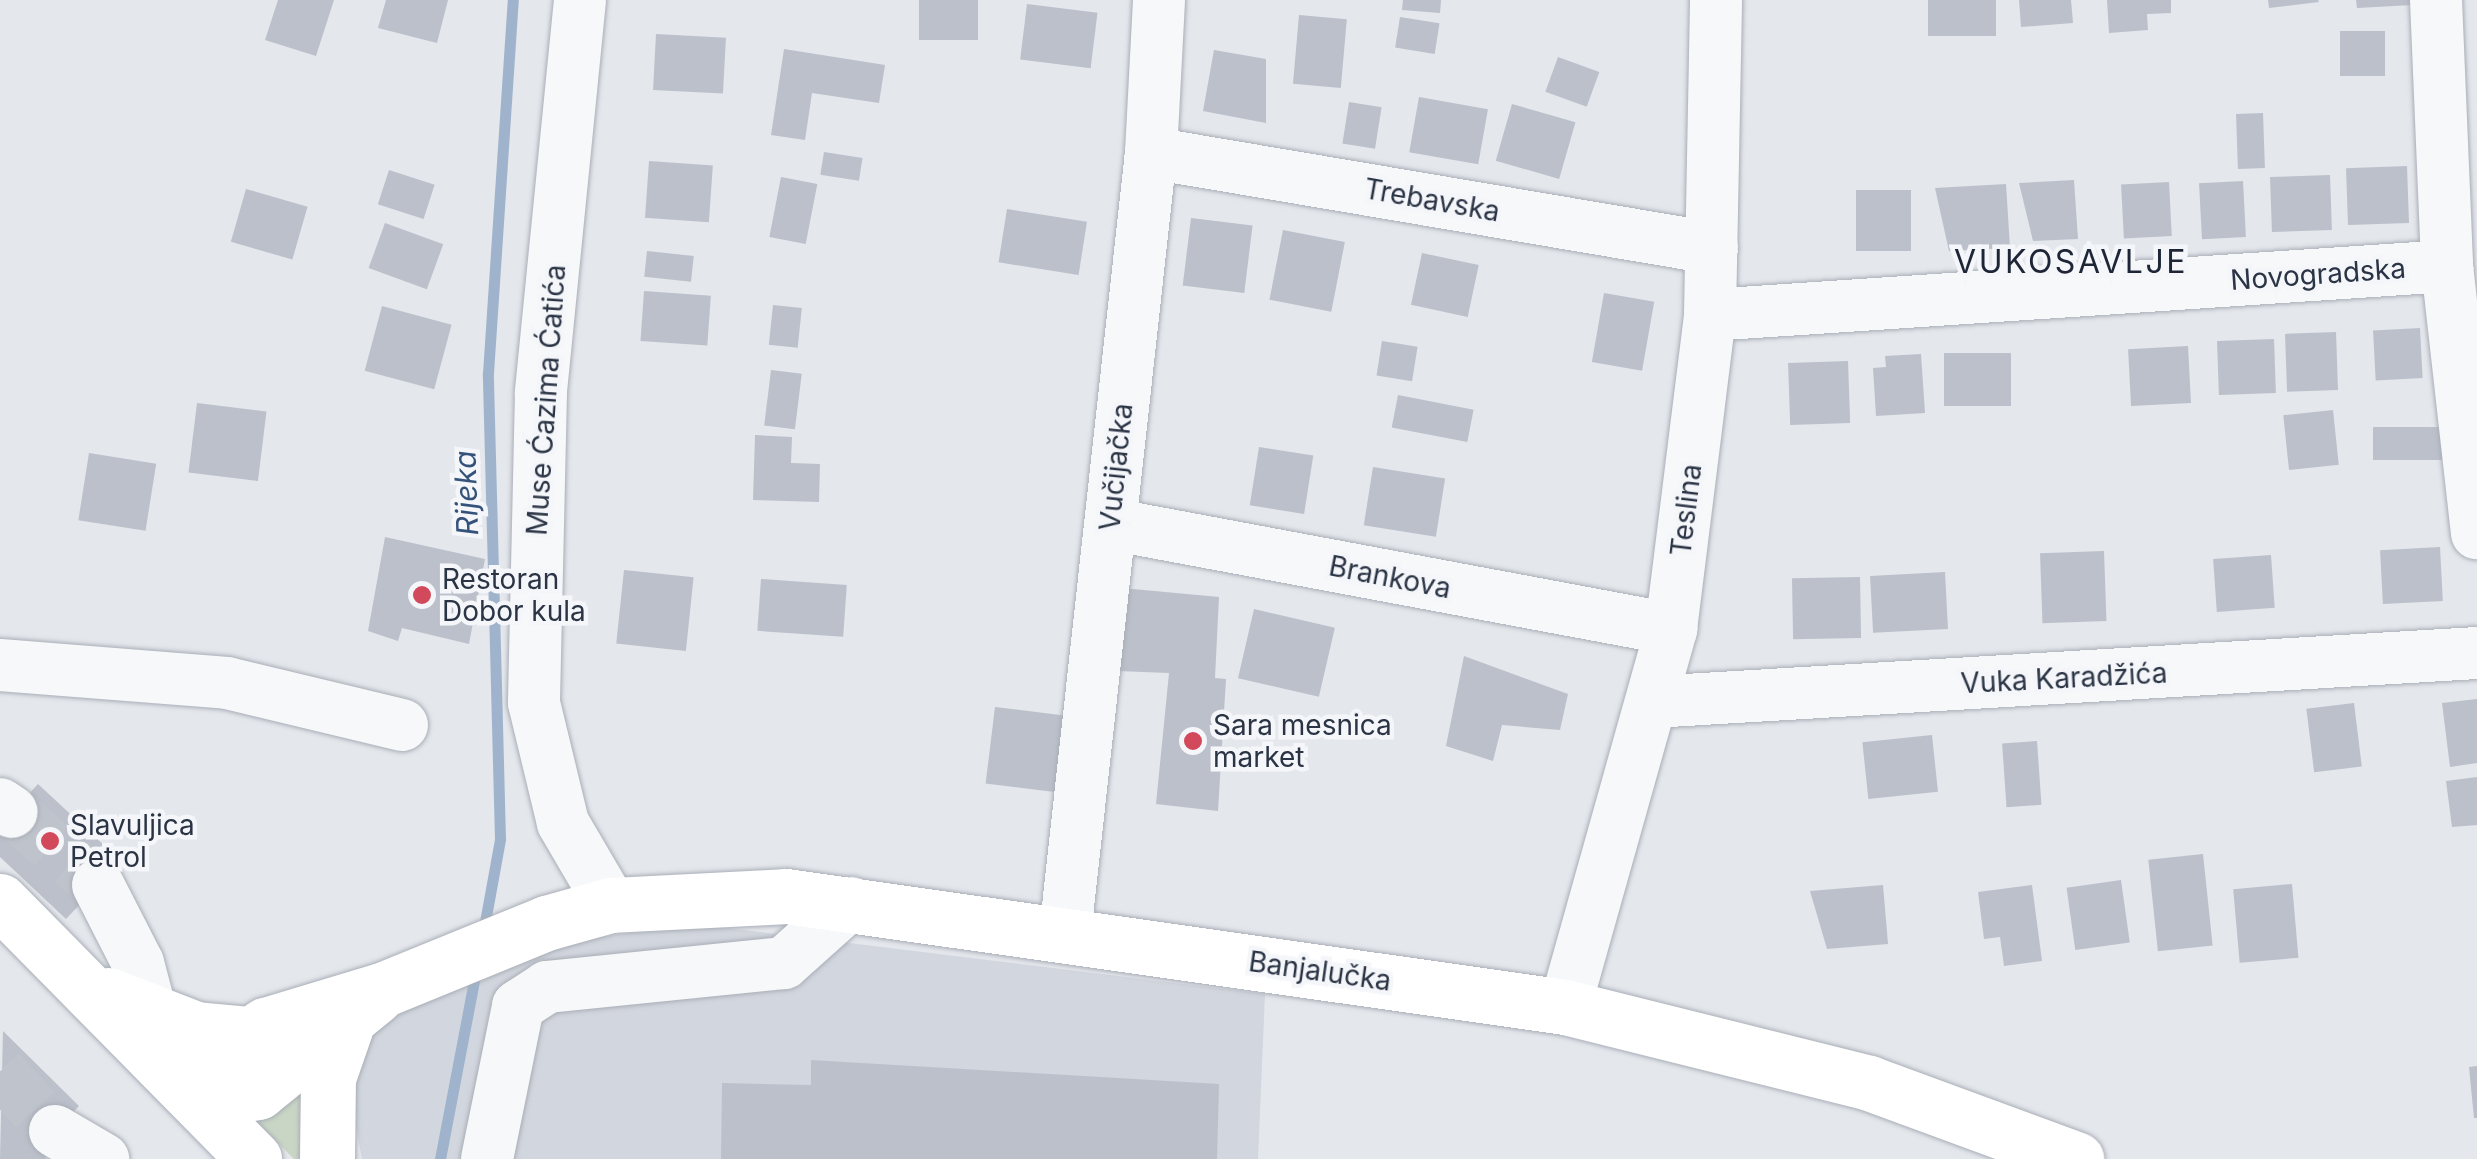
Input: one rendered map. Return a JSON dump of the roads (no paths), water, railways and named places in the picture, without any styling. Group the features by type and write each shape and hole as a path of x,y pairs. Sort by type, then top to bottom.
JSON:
{"main road":[{"name":"Banjalučka","path":"375,999 546,924 611,905 711,894 851,903 1565,1007 1869,1083 2076,1159"},
{"path":"0,902 82,980 159,1039 201,1102 254,1159"},
{"path":"159,1039 248,1034 375,999"},
{"path":"201,1102 258,1092 375,999"},
{"path":"327,1159 328,1078 375,999"},
{"path":"201,1102 204,1076 248,1034"}],"street":[{"name":"Muse Ćazima Ćatića","path":"580,0 541,392 534,703 563,822 611,905"},
{"name":"Vučijačka","path":"1065,934 1152,153 1160,0"},
{"name":"Teslina","path":"1565,1007 1671,629 1710,315 1716,0"},
{"path":"2436,0 2447,266 2477,533"},
{"name":"Trebavska","path":"1152,153 1712,248"},
{"name":"Novogradska","path":"1710,315 2447,266"},
{"name":"Brankova","path":"1110,524 1671,629"},
{"name":"Vuka Karadžića","path":"1652,702 2477,653"},
{"path":"0,665 226,683 402,725"},
{"path":"98,884 118,912 159,1039"},
{"path":"487,1159 518,1006 546,987 784,963 851,903"},
{"path":"55,1130 103,1159"}],"waterway":[{"name":"Rijeka","path":"483,933 500,839 488,373 513,0"},
{"name":"Rijeka","path":"440,1159 476,971"}],"tunnel":[{"path":"12,812 98,885"},
{"path":"0,1071 55,1131"}],"place":[{"name":"Restoran Dobor kula","path":"422,595"},
{"name":"Sara mesnica market","path":"1193,741"},
{"name":"Slavuljica Petrol","path":"50,841"}],"district":[{"name":"VUKOSAVLJE","path":"2071,262"}]}
